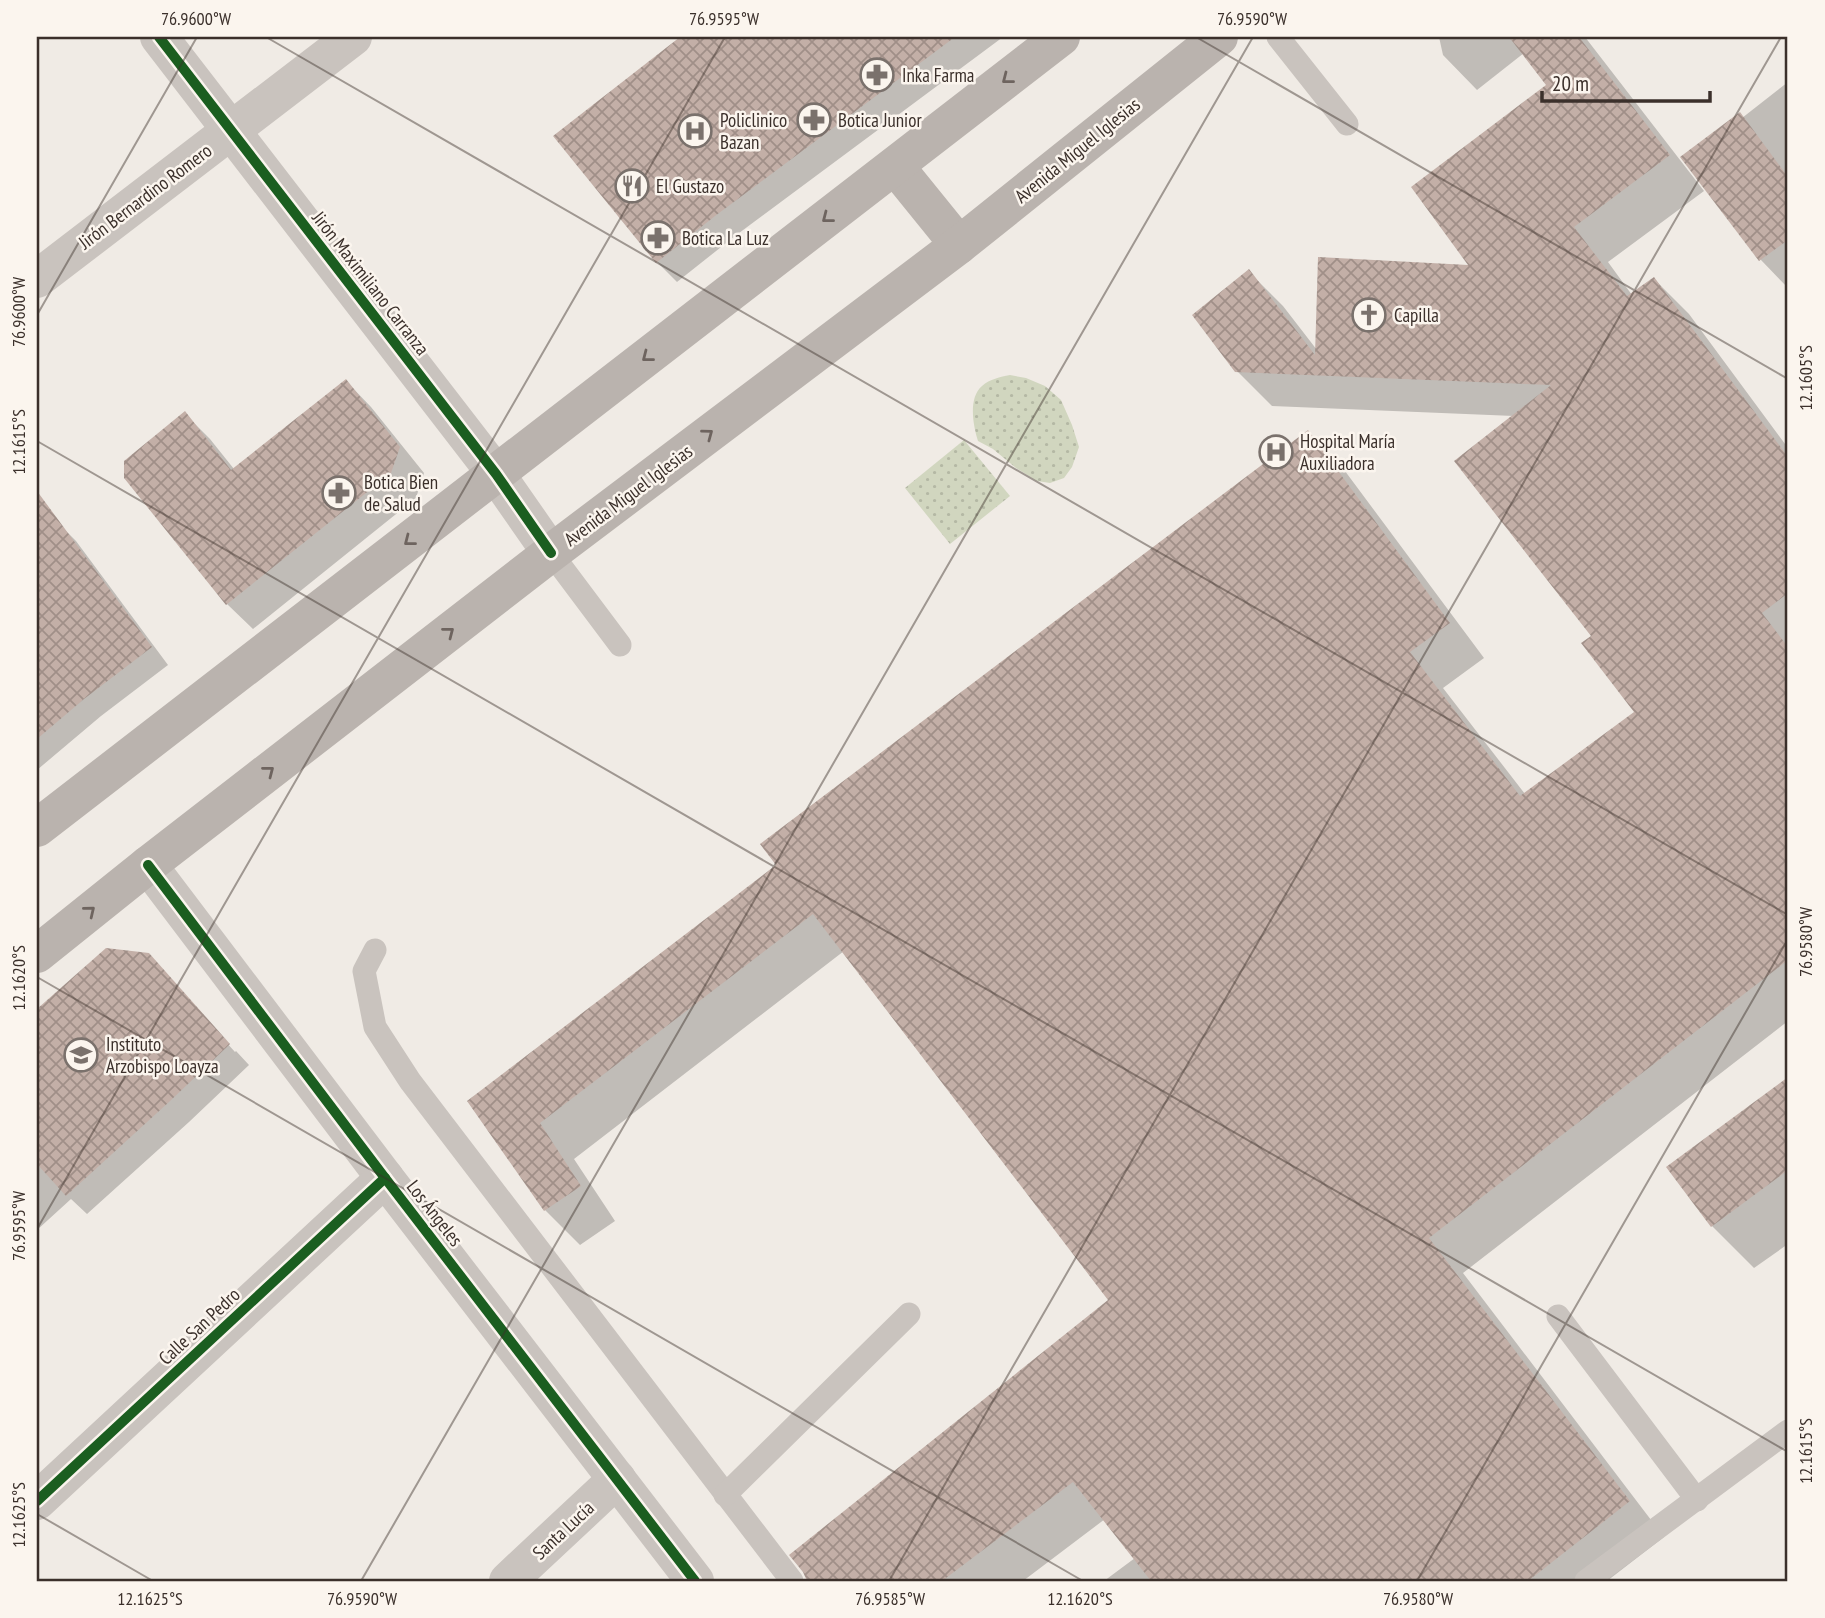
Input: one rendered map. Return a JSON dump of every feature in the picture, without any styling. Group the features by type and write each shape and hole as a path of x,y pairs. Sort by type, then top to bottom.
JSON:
{"main road":[{"path":"37,828 1061,37"},
{"name":"Avenida Miguel Iglesias","path":"37,954 551,553 959,244 1219,37"},
{"path":"895,166 959,244"}],"street":[{"name":"Jirón Maximiliano Carranza","path":"159,37 496,474 551,553"},
{"name":"Jirón Bernardino Romero","path":"37,279 353,37"},
{"name":"Los Ángeles","path":"148,865 695,1581"},
{"name":"Calle San Pedro","path":"37,1501 385,1178"},
{"name":"Santa Lucía","path":"508,1581 617,1479"}],"lane":[{"path":"1278,37 1346,124"},
{"path":"551,553 620,645"},
{"path":"375,950 364,971 375,1027 410,1082 792,1581"},
{"path":"725,1495 909,1314"},
{"path":"1558,1316 1697,1500"},
{"path":"1586,1581 1788,1431"}],"green space":[{"path":"1010,375 1045,386 1061,400 1079,447 1072,467 1064,478 1050,483 1037,481 978,441 973,412 975,397 988,382"},
{"path":"964,440 1010,496 950,544 905,488"}],"building":[{"path":"680,37 955,37 656,263 553,136"},
{"path":"1509,37 1579,37 1670,155 1574,227 1627,296 1654,277 1788,457 1788,593 1762,613 1788,647 1788,960 1429,1238 1630,1501 1528,1581 1151,1581 1073,1482 942,1581 807,1581 789,1555 1108,1300 813,914 540,1123 581,1186 544,1211 467,1101 776,865 760,844 1308,430 1450,623 1410,652 1520,796 1634,712 1581,643 1591,636 1454,461 1551,385 1235,372 1192,315 1249,269 1315,355 1318,257 1468,265 1411,187 1546,85"},
{"path":"1740,112 1788,177 1788,240 1759,261 1680,157"},
{"path":"346,379 400,447 391,473 226,605 124,478 124,461 185,411 231,470"},
{"path":"37,491 152,647 37,739"},
{"path":"106,948 149,953 230,1044 66,1196 37,1164 37,1009"},
{"path":"1788,1077 1788,1170 1711,1227 1666,1167"}],"cycle path":[{"path":"159,37 496,474 551,553"},
{"path":"148,865 695,1581"},
{"path":"37,1501 385,1178"}],"place":[{"name":"Inka Farma","path":"877,75"},
{"name":"Botica Junior","path":"814,120"},
{"name":"Policlinico Bazan","path":"695,131"},
{"name":"El Gustazo","path":"632,186"},
{"name":"Botica La Luz","path":"658,238"},
{"name":"Capilla","path":"1369,315"},
{"name":"Hospital María Auxiliadora","path":"1276,452"},
{"name":"Botica Bien de Salud","path":"339,493"},
{"name":"Instituto Arzobispo Loayza","path":"81,1055"}]}
